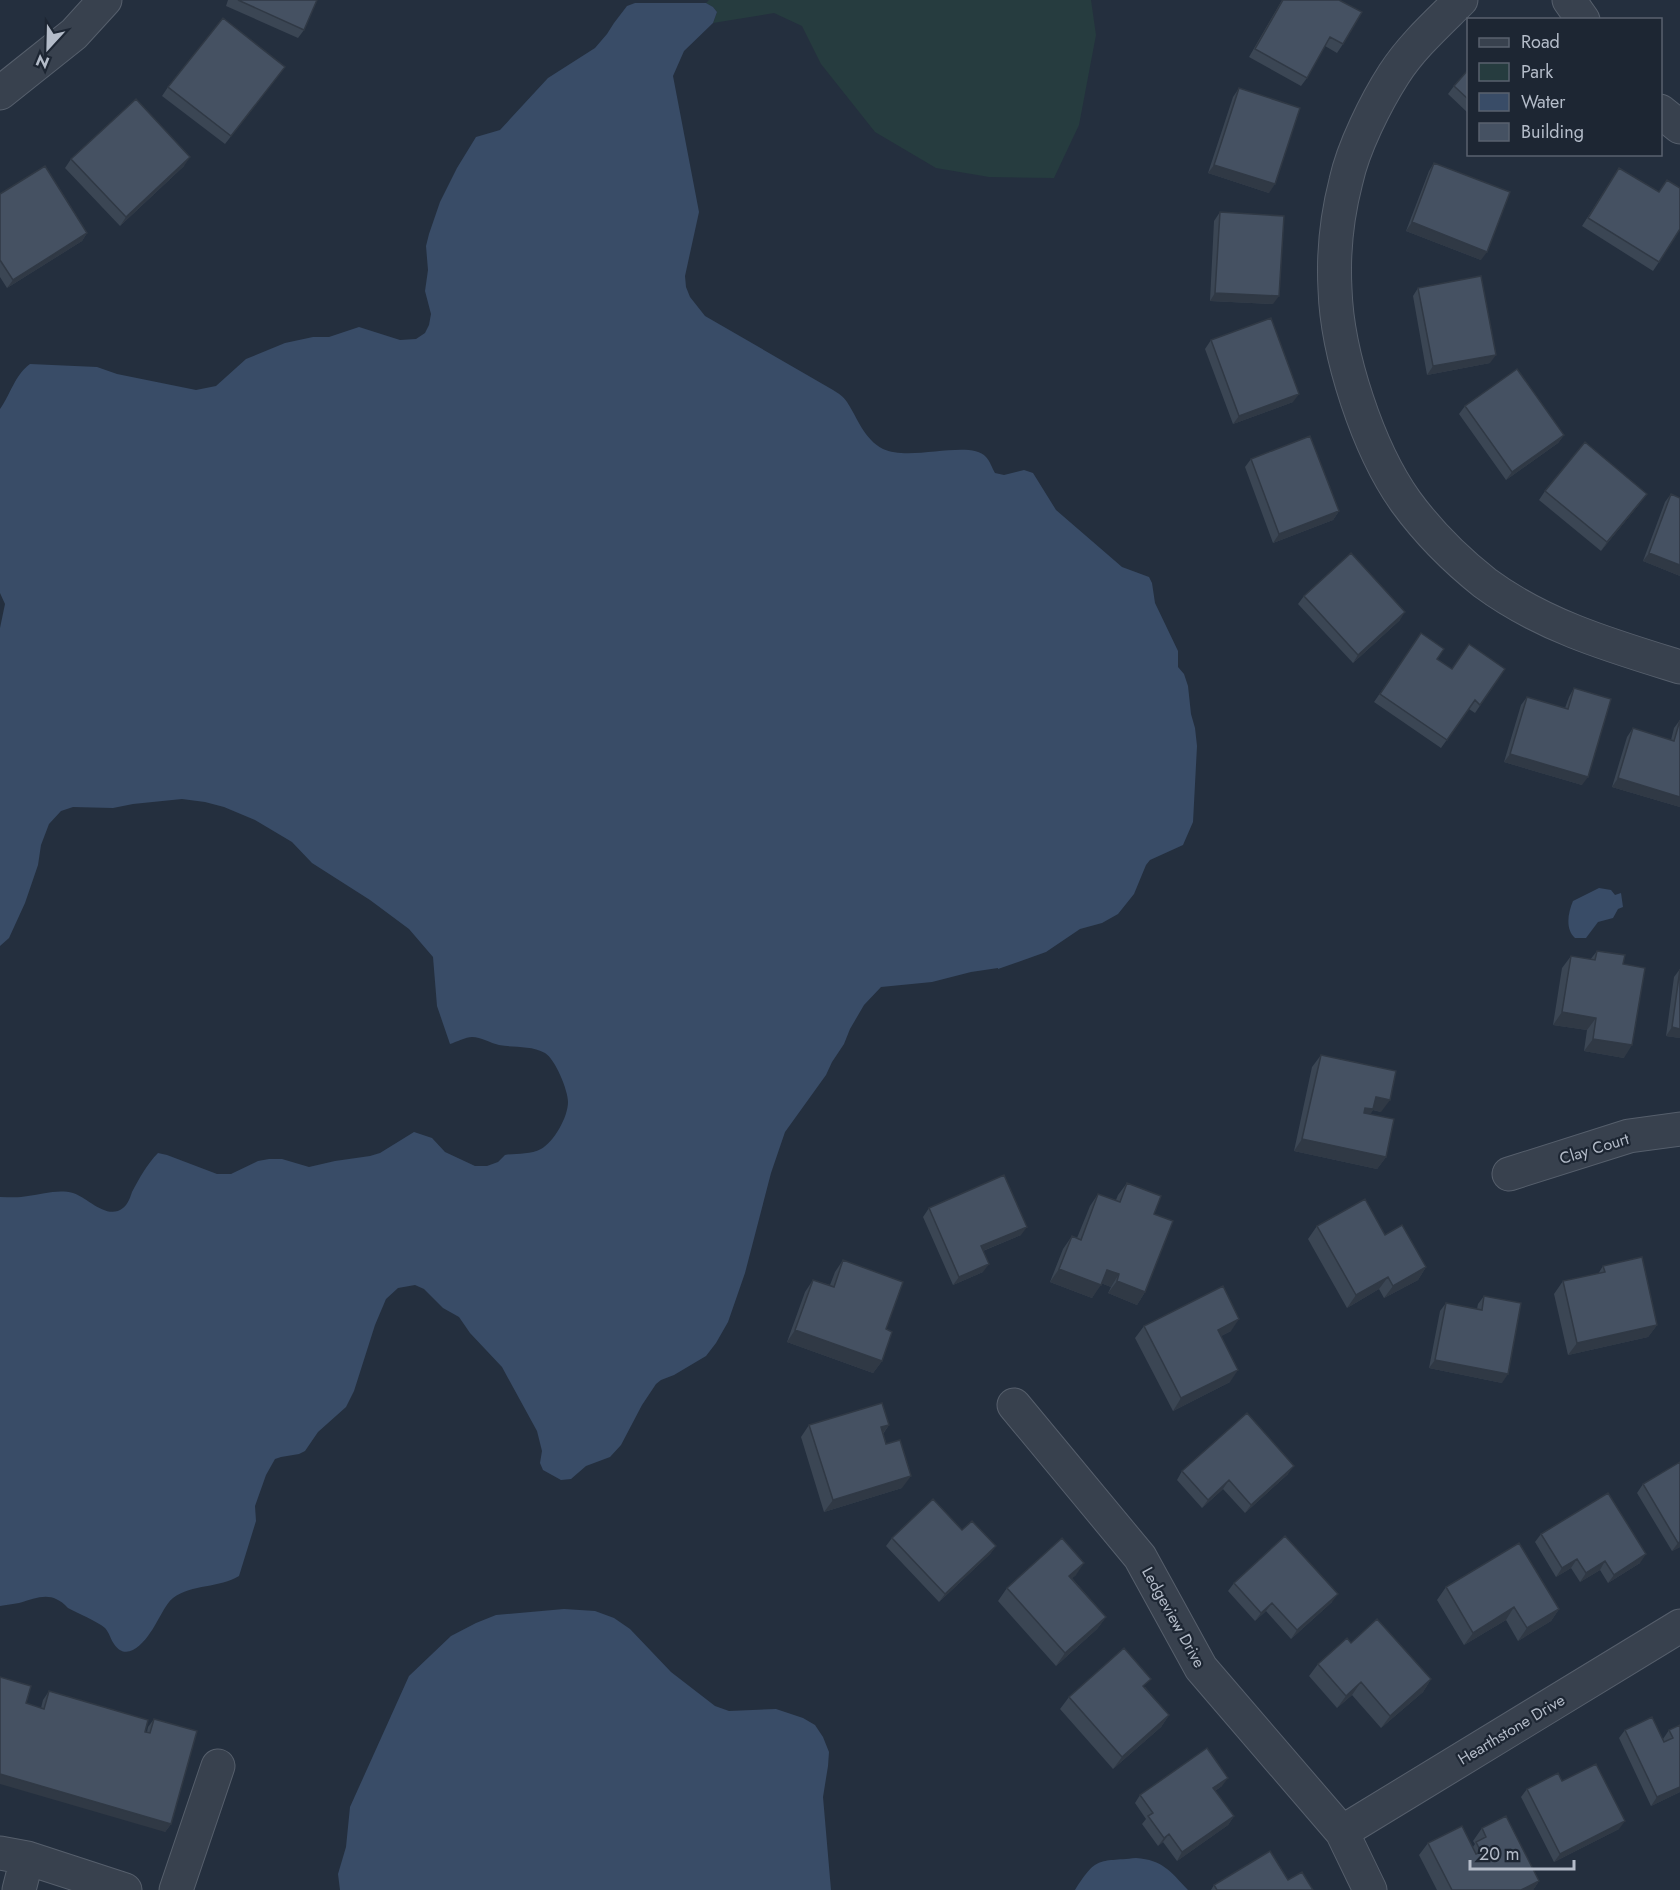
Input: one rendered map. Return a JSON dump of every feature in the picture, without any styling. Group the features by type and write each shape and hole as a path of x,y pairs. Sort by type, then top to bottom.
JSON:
{"street":[{"path":"0,93 74,34 105,0"},
{"path":"1461,0 1427,33 1395,73 1366,128 1346,179 1337,225 1335,290 1345,363 1373,444 1406,502 1449,551 1486,584 1571,632 1680,667"},
{"path":"1569,0 1582,18"},
{"path":"1662,113 1680,127"},
{"name":"Clay Court","path":"1509,1174 1629,1136 1680,1129"},
{"name":"Ledgeview Drive","path":"1014,1405 1140,1557 1201,1668 1342,1832 1370,1890"},
{"name":"Hearthstone Drive","path":"1342,1832 1680,1626"},
{"path":"176,1890 218,1766"},
{"path":"19,1890 14,1856 125,1890"}],"green space":[{"path":"709,0 1091,0 1096,35 1079,125 1054,178 989,177 936,168 875,132 821,64 802,26 774,13 713,23 717,12 706,3"}],"water":[{"path":"635,3 706,3 717,12 713,23 684,51 673,76 699,212 685,276 690,297 705,316 841,395 866,434 876,445 895,452 909,453 967,450 978,452 986,457 995,473 1004,475 1024,470 1033,473 1056,510 1122,567 1149,577 1155,603 1178,651 1178,667 1184,674 1188,686 1197,746 1193,822 1183,845 1150,860 1134,894 1118,914 1102,923 1080,929 1046,952 998,969 971,972 932,982 881,987 864,1005 826,1075 785,1132 771,1173 745,1273 728,1322 706,1356 656,1384 621,1445 610,1457 586,1466 571,1479 561,1480 543,1470 540,1463 542,1451 537,1431 502,1367 470,1333 459,1317 443,1308 424,1289 415,1285 398,1288 386,1299 375,1325 354,1391 346,1407 318,1432 305,1451 275,1459 266,1475 255,1506 256,1521 239,1576 223,1583 189,1590 173,1598 143,1642 134,1650 124,1652 114,1644 105,1628 56,1599 44,1597 0,1606 0,1197 67,1192 79,1195 104,1210 117,1211 126,1205 150,1162 158,1153 217,1174 231,1174 258,1161 269,1159 282,1159 309,1167 370,1156 380,1153 414,1132 432,1138 445,1152 475,1166 487,1166 498,1162 505,1155 532,1152 546,1146 563,1122 568,1102 566,1090 553,1062 540,1050 499,1045 475,1037 450,1044 437,1006 433,957 409,929 370,900 312,863 292,842 255,820 224,807 182,799 113,808 73,807 61,811 49,824 25,903 9,938 0,946 0,628 5,604 0,593 0,409 16,380 30,364 97,367 117,374 196,390 216,386 246,359 285,343 313,337 329,337 359,327 400,340 416,339 425,333 431,314 425,291 428,270 426,246 429,234 440,202 476,137 500,130 548,78 595,48 627,6"},
{"path":"1599,888 1611,890 1615,895 1621,893 1623,907 1618,909 1613,918 1598,922 1586,938 1575,938 1568,921 1573,901"},
{"path":"564,1609 595,1611 614,1618 630,1629 671,1672 715,1706 729,1711 776,1709 803,1718 815,1725 829,1752 823,1797 831,1890 340,1890 338,1874 346,1847 350,1807 409,1676 451,1636 476,1623 496,1615"},
{"path":"1136,1858 1160,1864 1188,1890 1075,1890 1088,1871 1099,1863"}],"building":[{"path":"238,0 317,0 304,30"},
{"path":"1283,0 1339,0 1362,12 1343,44 1330,37 1307,78 1255,49"},
{"path":"223,18 285,67 231,136 168,87"},
{"path":"1467,71 1467,98 1454,86"},
{"path":"1239,88 1300,108 1275,184 1214,165"},
{"path":"136,99 190,157 126,217 71,159"},
{"path":"1434,163 1510,192 1487,252 1412,222"},
{"path":"45,166 87,233 13,280 0,260 0,194"},
{"path":"1619,168 1659,192 1667,180 1680,188 1680,229 1659,262 1588,218"},
{"path":"1220,212 1284,216 1279,296 1215,293"},
{"path":"1481,276 1496,355 1433,366 1418,288"},
{"path":"1271,318 1299,394 1239,416 1211,340"},
{"path":"1517,369 1564,435 1512,472 1465,406"},
{"path":"1310,436 1339,511 1279,534 1251,459"},
{"path":"1585,442 1647,494 1607,542 1545,491"},
{"path":"1671,494 1680,498 1680,565 1649,553"},
{"path":"1351,553 1405,612 1358,655 1304,596"},
{"path":"1421,633 1444,649 1437,659 1452,669 1469,644 1505,669 1480,705 1475,700 1447,740 1380,694"},
{"path":"1574,688 1611,699 1588,777 1510,754 1527,697 1568,709"},
{"path":"1680,720 1680,797 1618,778 1633,728 1674,741"},
{"path":"1597,951 1625,955 1623,964 1645,968 1632,1045 1593,1039 1596,1018 1562,1012 1571,956 1595,960"},
{"path":"1680,969 1680,1029 1672,1027"},
{"path":"1321,1055 1396,1071 1390,1100 1376,1097 1373,1109 1365,1108 1364,1113 1394,1119 1386,1157 1302,1139"},
{"path":"1004,1175 1027,1227 981,1246 989,1264 959,1277 929,1208"},
{"path":"1127,1183 1161,1196 1154,1214 1173,1221 1145,1292 1117,1281 1119,1274 1107,1270 1101,1285 1059,1269 1072,1236 1081,1240 1098,1194 1120,1202"},
{"path":"1365,1199 1385,1235 1402,1225 1426,1267 1393,1286 1388,1277 1356,1295 1317,1226"},
{"path":"1642,1257 1657,1325 1577,1343 1563,1281 1605,1272 1603,1266"},
{"path":"843,1260 903,1282 886,1329 892,1332 882,1361 795,1330 813,1280 834,1287"},
{"path":"1223,1286 1239,1319 1218,1330 1238,1370 1181,1398 1144,1326"},
{"path":"1484,1296 1521,1303 1508,1374 1435,1360 1446,1303 1482,1310"},
{"path":"882,1403 889,1425 881,1427 886,1444 900,1440 911,1476 833,1500 809,1425"},
{"path":"1247,1413 1294,1466 1251,1505 1229,1480 1208,1500 1182,1471"},
{"path":"1680,1462 1680,1542 1678,1543 1643,1484"},
{"path":"1608,1493 1646,1554 1614,1575 1605,1561 1586,1573 1577,1559 1562,1568 1541,1534"},
{"path":"933,1499 962,1530 972,1521 996,1546 945,1594 892,1538"},
{"path":"1285,1536 1338,1594 1297,1630 1272,1603 1261,1613 1234,1583"},
{"path":"1062,1538 1084,1563 1069,1576 1106,1617 1065,1653 1007,1588"},
{"path":"1519,1543 1559,1609 1527,1628 1514,1607 1473,1633 1446,1587"},
{"path":"1377,1619 1431,1679 1390,1716 1361,1682 1346,1696 1318,1664 1347,1638 1351,1643"},
{"path":"1124,1648 1151,1679 1143,1686 1169,1715 1122,1757 1069,1697"},
{"path":"0,1677 31,1686 26,1703 44,1709 49,1691 148,1720 145,1732 150,1733 154,1719 197,1731 171,1824 0,1774"},
{"path":"1652,1717 1664,1742 1673,1738 1669,1730 1680,1725 1680,1787 1657,1797 1625,1730"},
{"path":"1207,1748 1228,1778 1213,1788 1234,1816 1182,1852 1169,1834 1164,1838 1148,1816 1153,1813 1140,1795"},
{"path":"1596,1764 1625,1821 1560,1854 1527,1789 1558,1773 1562,1781"},
{"path":"1506,1816 1539,1881 1521,1890 1452,1890 1428,1843 1462,1826 1476,1854 1481,1852 1476,1842 1486,1837 1482,1828"},
{"path":"1270,1851 1288,1880 1302,1872 1313,1890 1217,1890 1214,1885"}]}
